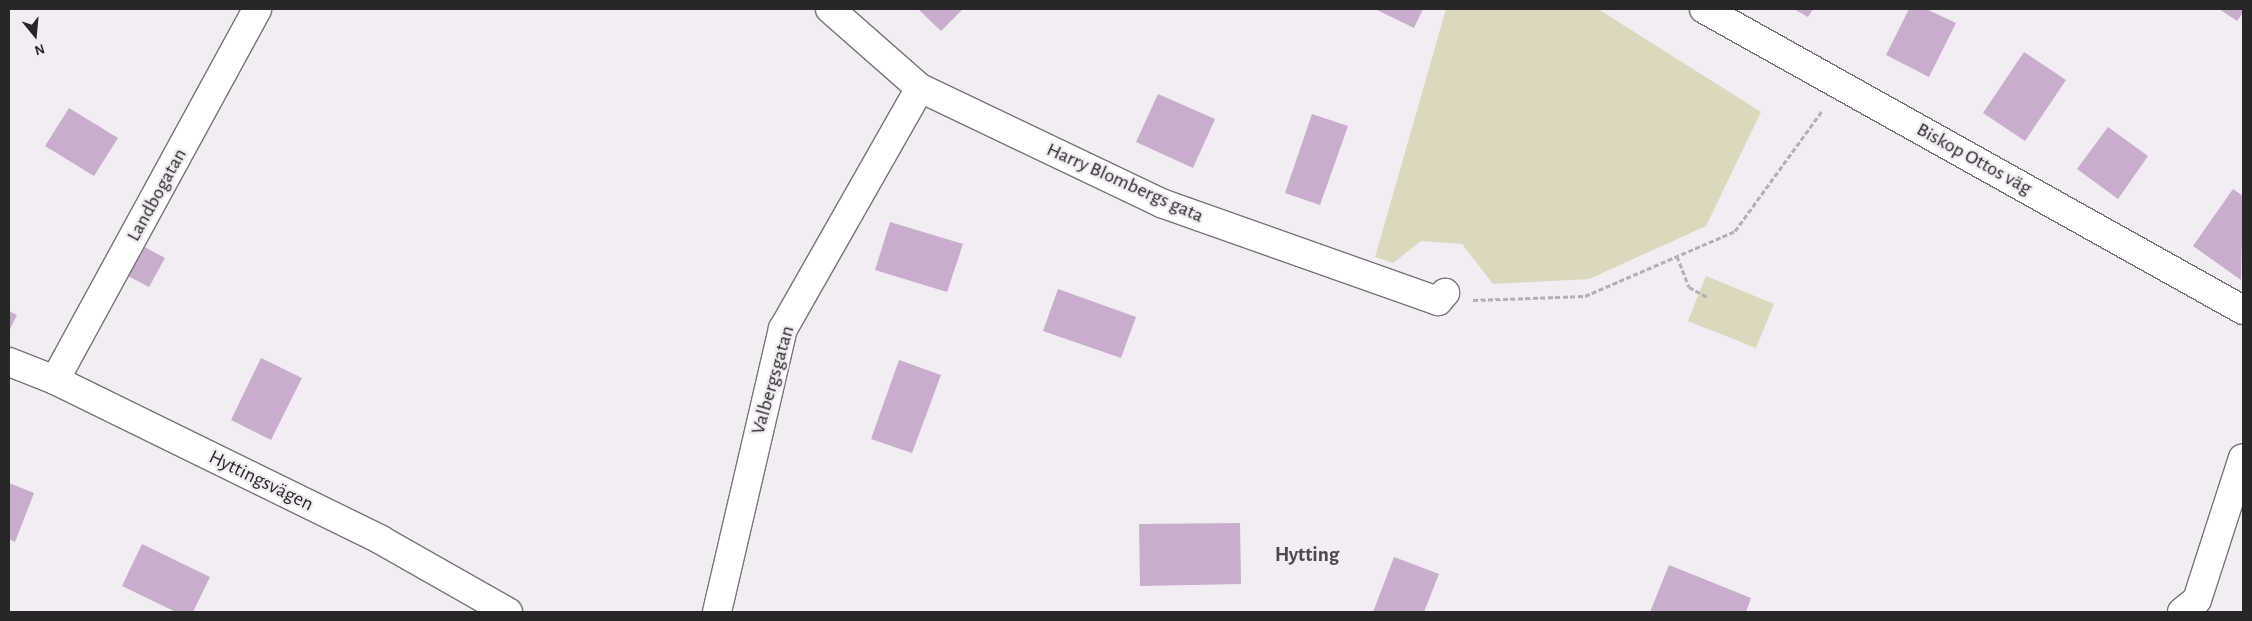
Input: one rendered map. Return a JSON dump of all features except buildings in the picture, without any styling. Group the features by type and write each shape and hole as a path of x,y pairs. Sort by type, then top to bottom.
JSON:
{"street":[{"name":"Landbogatan","path":"55,380 257,9"},
{"name":"Harry Blombergs gata","path":"830,9 920,88 1161,203 1441,297"},
{"name":"Biskop Ottos väg","path":"1704,9 2243,310"},
{"name":"Valbergsgatan","path":"717,612 784,330 920,88"},
{"name":"Hyttingsvägen","path":"9,362 55,380 381,540 505,612"},
{"path":"2182,612 2197,600 2243,458"}],"path":[{"path":"1441,297 1586,296 1735,231 1841,85"},
{"path":"1677,256 1689,287 1707,297"}],"shaded area":[{"path":"1446,9 1598,9 1761,112 1706,226 1589,279 1493,284 1462,244 1421,241 1393,263 1375,257"},
{"path":"1706,276 1774,304 1756,348 1688,321"}],"district":[{"name":"Hytting","path":"1307,555"}]}
